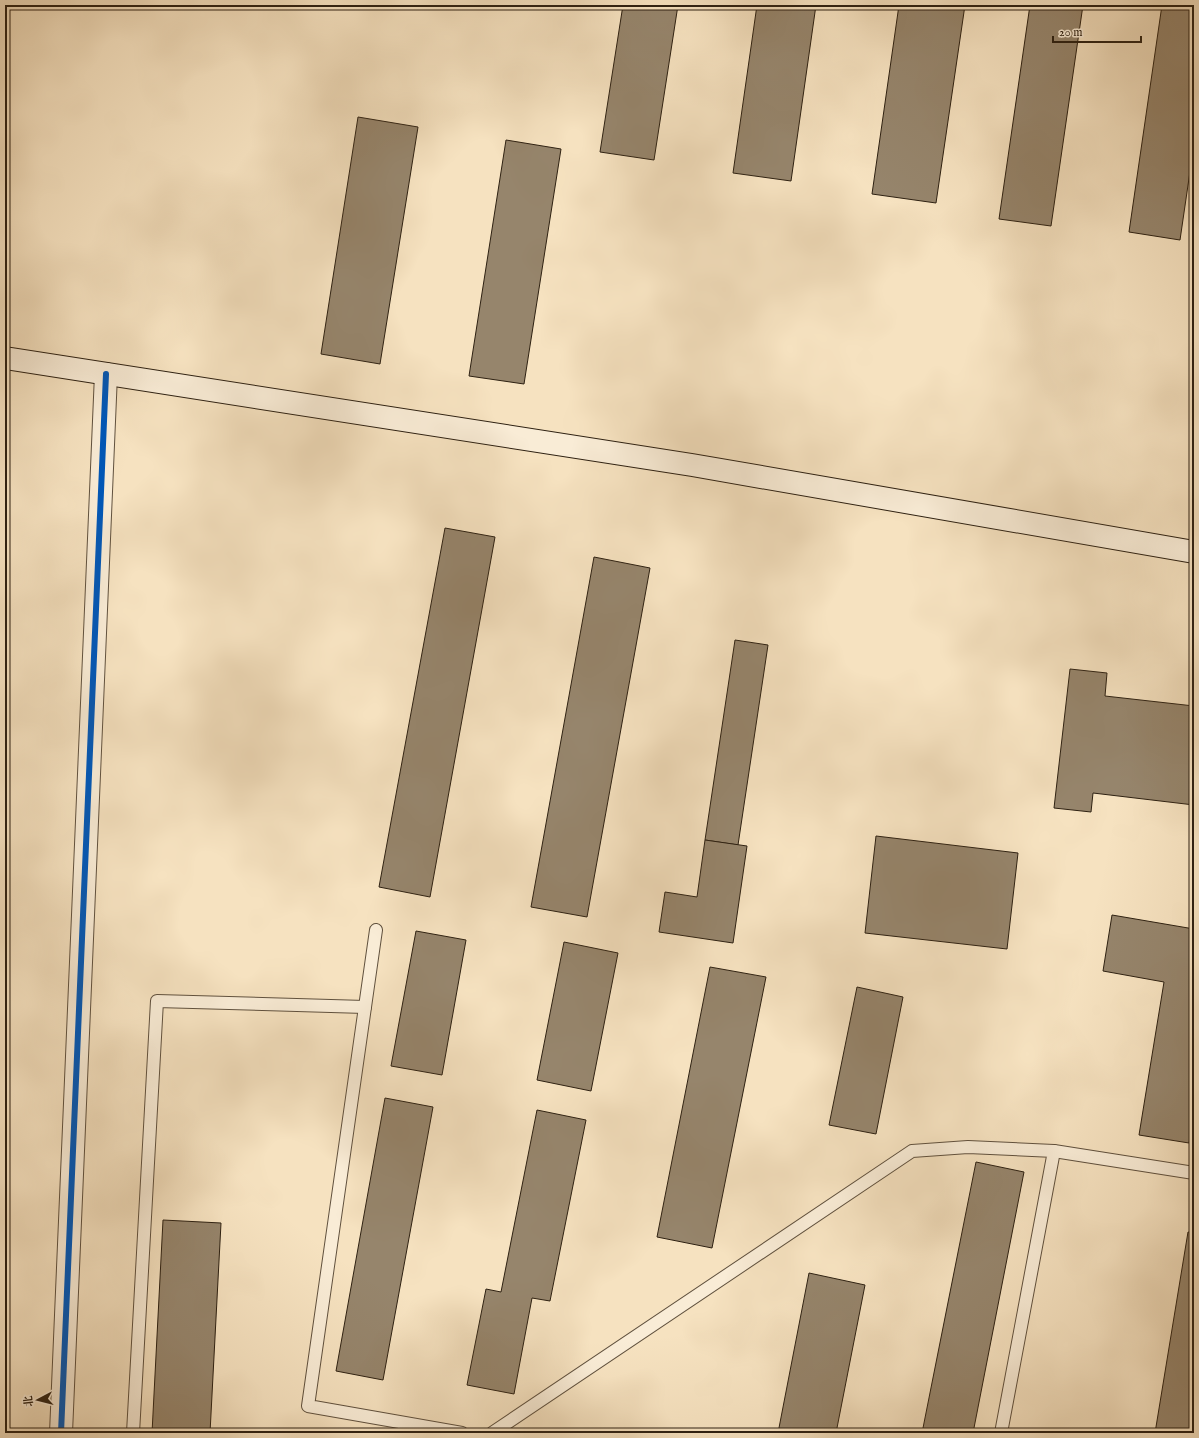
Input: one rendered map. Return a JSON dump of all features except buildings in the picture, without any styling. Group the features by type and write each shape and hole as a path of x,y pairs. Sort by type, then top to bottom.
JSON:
{"main road":[{"path":"5,358 692,465 1194,552"},
{"path":"61,1433 106,374"}],"lane":[{"path":"376,930 308,1406 462,1433"},
{"path":"133,1433 157,1001 365,1007"},
{"path":"492,1433 912,1151 968,1147 1054,1151 1194,1173"},
{"path":"1001,1433 1054,1151"}],"cycle path":[{"path":"61,1433 106,374"}]}
